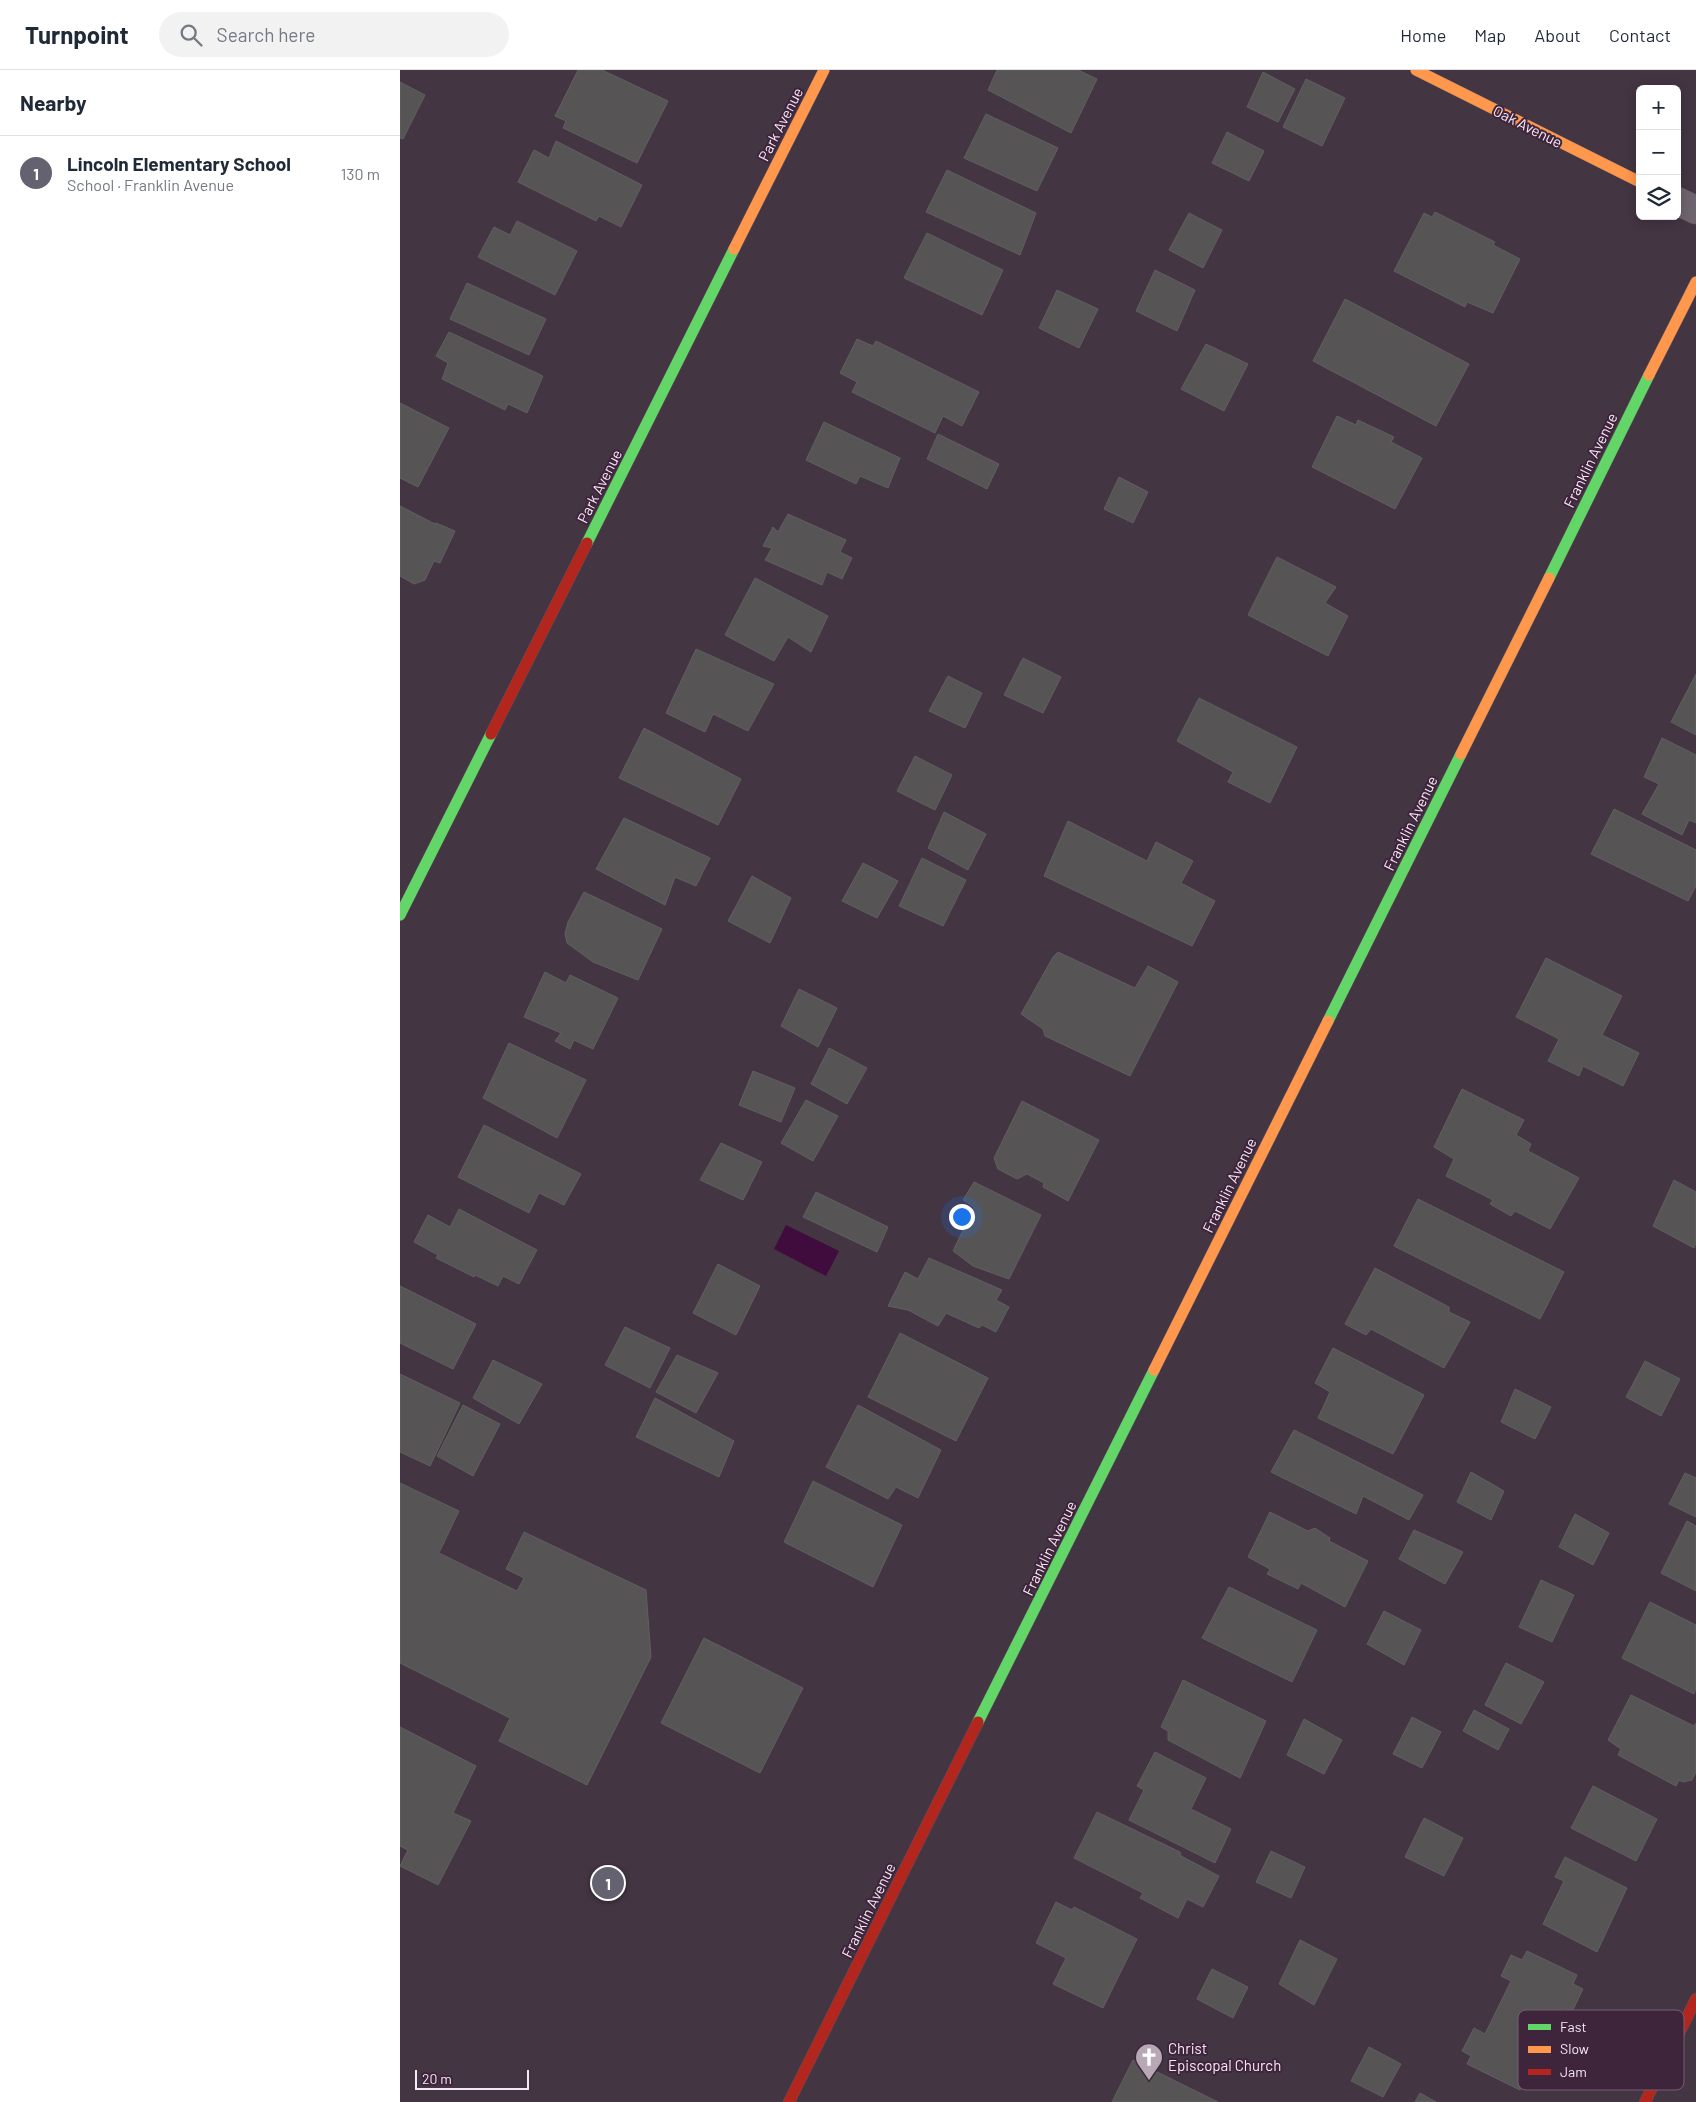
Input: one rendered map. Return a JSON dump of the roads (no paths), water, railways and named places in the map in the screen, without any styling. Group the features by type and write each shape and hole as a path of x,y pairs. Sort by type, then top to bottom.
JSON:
{"street":[{"name":"Park Avenue","path":"400,915 824,70"},
{"name":"Oak Avenue","path":"1416,70 1636,180"},
{"path":"1681,203 1696,210"},
{"name":"Franklin Avenue","path":"789,2102 1696,282"},
{"path":"1684,2023 1696,1999"},
{"path":"1645,2102 1651,2090"}],"place":[{"name":"Lincoln Elementary School","path":"608,1883"},
{"name":"Christ Episcopal Church","path":"1149,2081"}]}
